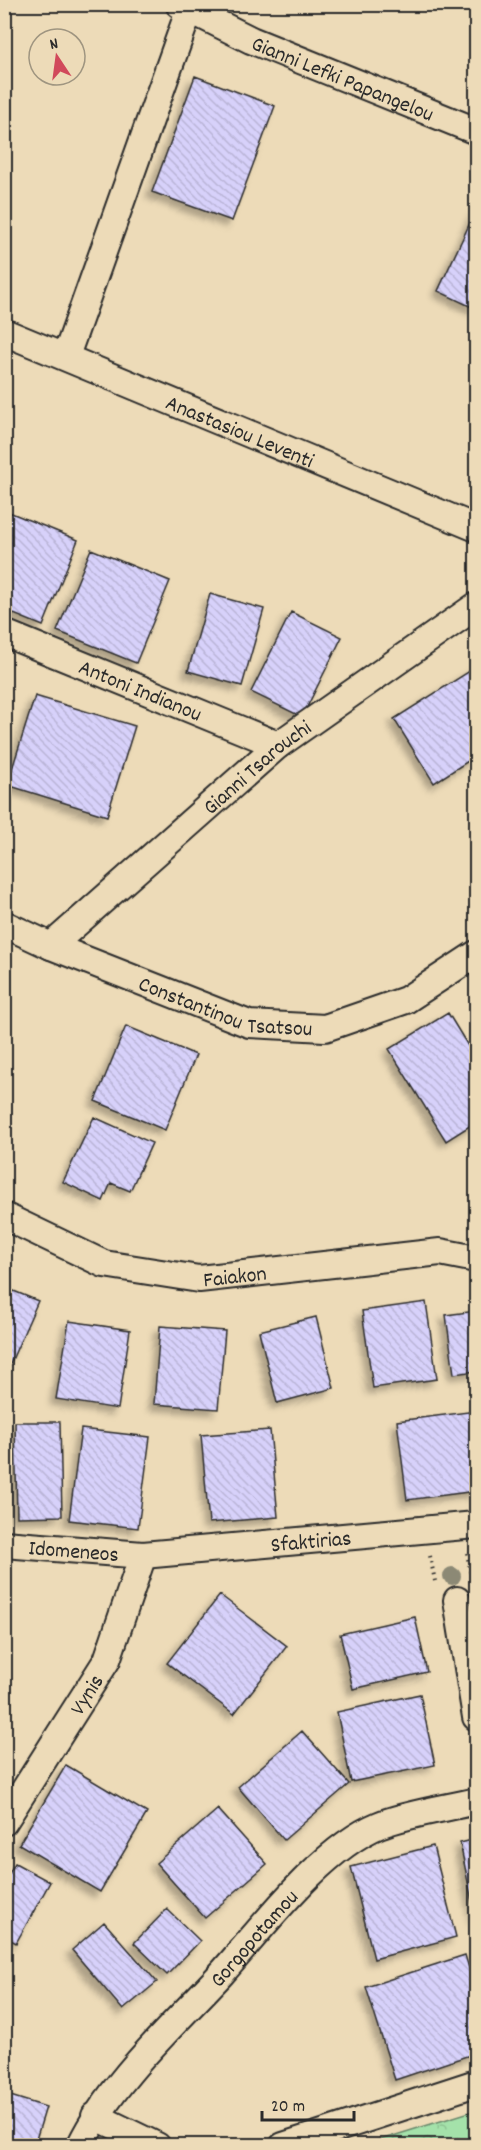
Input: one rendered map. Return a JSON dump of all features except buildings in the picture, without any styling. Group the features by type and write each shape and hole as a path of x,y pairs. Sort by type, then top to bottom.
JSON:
{"street":[{"name":"Gianni Lefki Papangelou","path":"184,8 251,40 477,131"},
{"path":"66,356 184,8"},
{"name":"Anastasiou Leventi","path":"4,332 477,528"},
{"name":"Gianni Tsarouchi","path":"51,946 278,746 477,606"},
{"name":"Antoni Indianou","path":"4,633 278,746"},
{"name":"Constantinou Tsatsou","path":"4,924 51,946 249,1024 325,1028 406,1000 477,954"},
{"name":"Faiakon","path":"4,1216 104,1264 199,1279 441,1252 477,1259"},
{"name":"Sfaktirias","path":"143,1555 477,1525"},
{"name":"Idomeneos","path":"4,1544 143,1555"},
{"name":"Vynis","path":"4,1822 106,1660 143,1555"},
{"path":"457,1600 477,1717"},
{"name":"Gorgopotamou","path":"80,2145 95,2116 306,1880 343,1847 379,1825 477,1801"},
{"path":"283,2145 477,2083"},
{"path":"95,2116 157,2145"}],"path":[{"path":"424,1530 435,1583"}],"green space":[{"path":"476,2110 476,2145 364,2145"}]}
